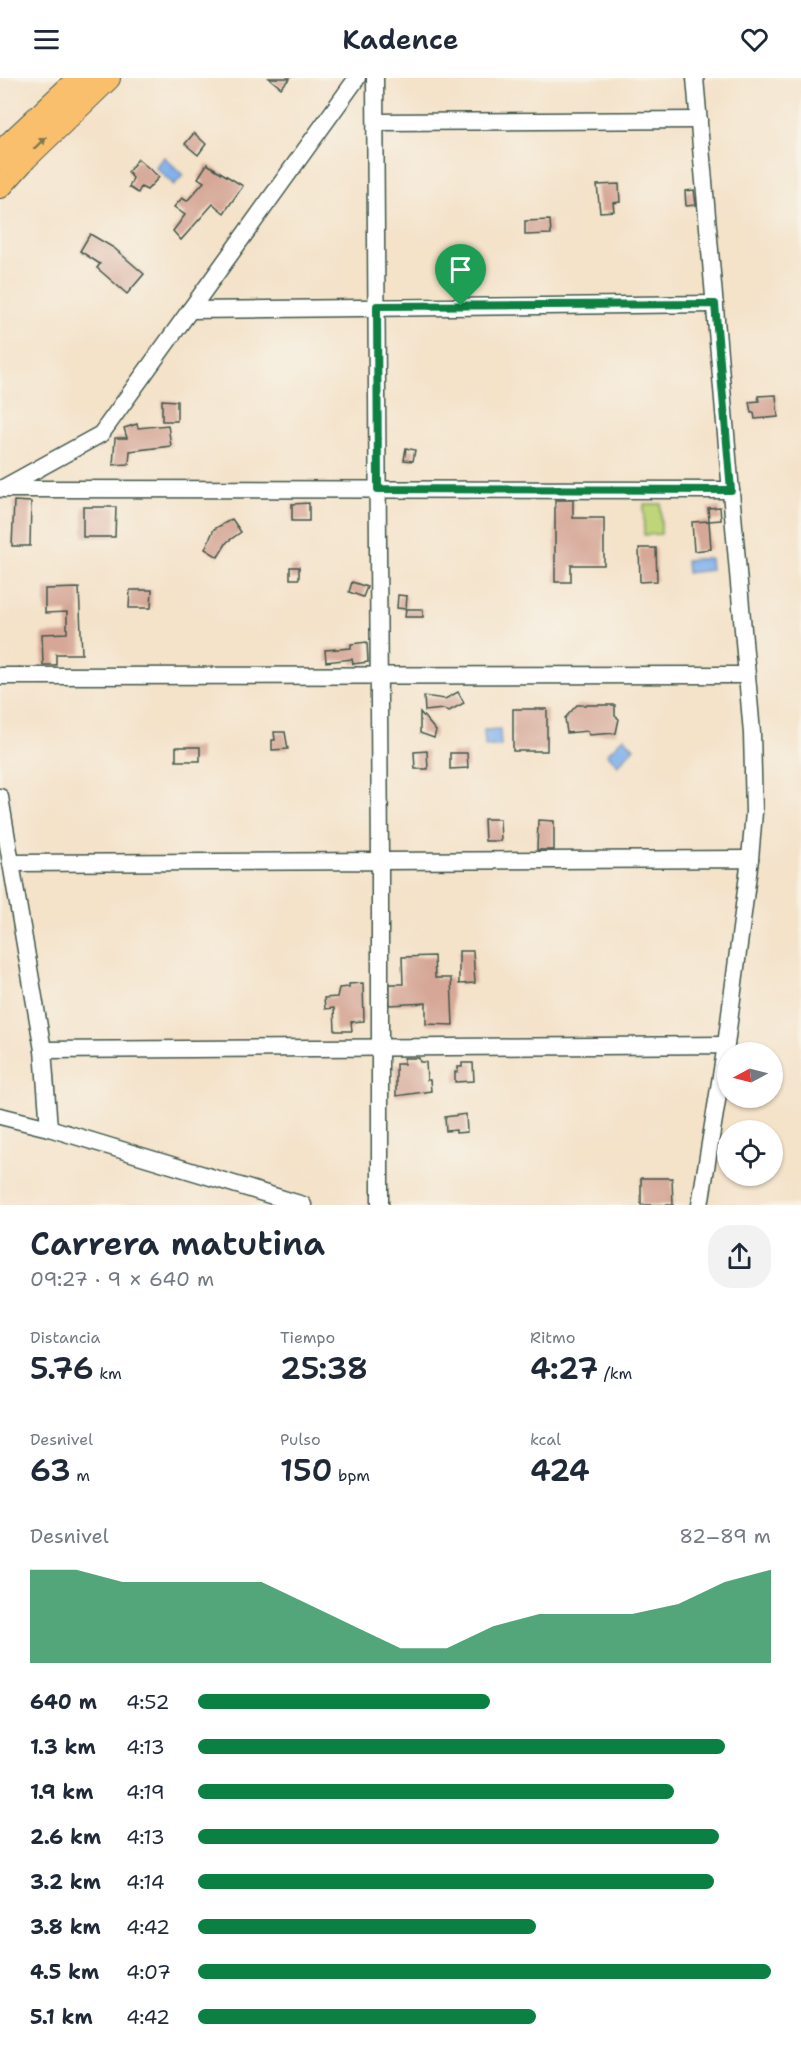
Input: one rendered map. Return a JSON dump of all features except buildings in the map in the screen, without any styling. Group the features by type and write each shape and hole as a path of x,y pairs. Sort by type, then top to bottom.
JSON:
{"highway":[{"path":"0,156 80,78"},
{"path":"0,186 25,158 108,78"}],"street":[{"path":"1,489 100,434 357,78"},
{"path":"375,78 380,1205"},
{"path":"695,78 752,733 754,812 726,1042"},
{"path":"376,122 699,120"},
{"path":"190,310 377,306 715,304"},
{"path":"1,489 731,490"},
{"path":"0,676 747,675"},
{"path":"0,797 43,1050 50,1128"},
{"path":"11,863 750,860"},
{"path":"43,1050 717,1045"},
{"path":"700,1205 717,1100"},
{"path":"0,1116 50,1128 303,1205"}],"green space":[{"path":"644,504 661,504 661,534 644,535"}],"water":[{"path":"164,157 183,175 174,185 155,167"},
{"path":"710,558 711,570 687,573 686,560"},
{"path":"500,729 501,746 485,746 484,730"},
{"path":"624,737 634,748 618,765 607,754"}],"route":[{"path":"715,304 731,490 378,489 377,306 461,306 715,304"}]}
